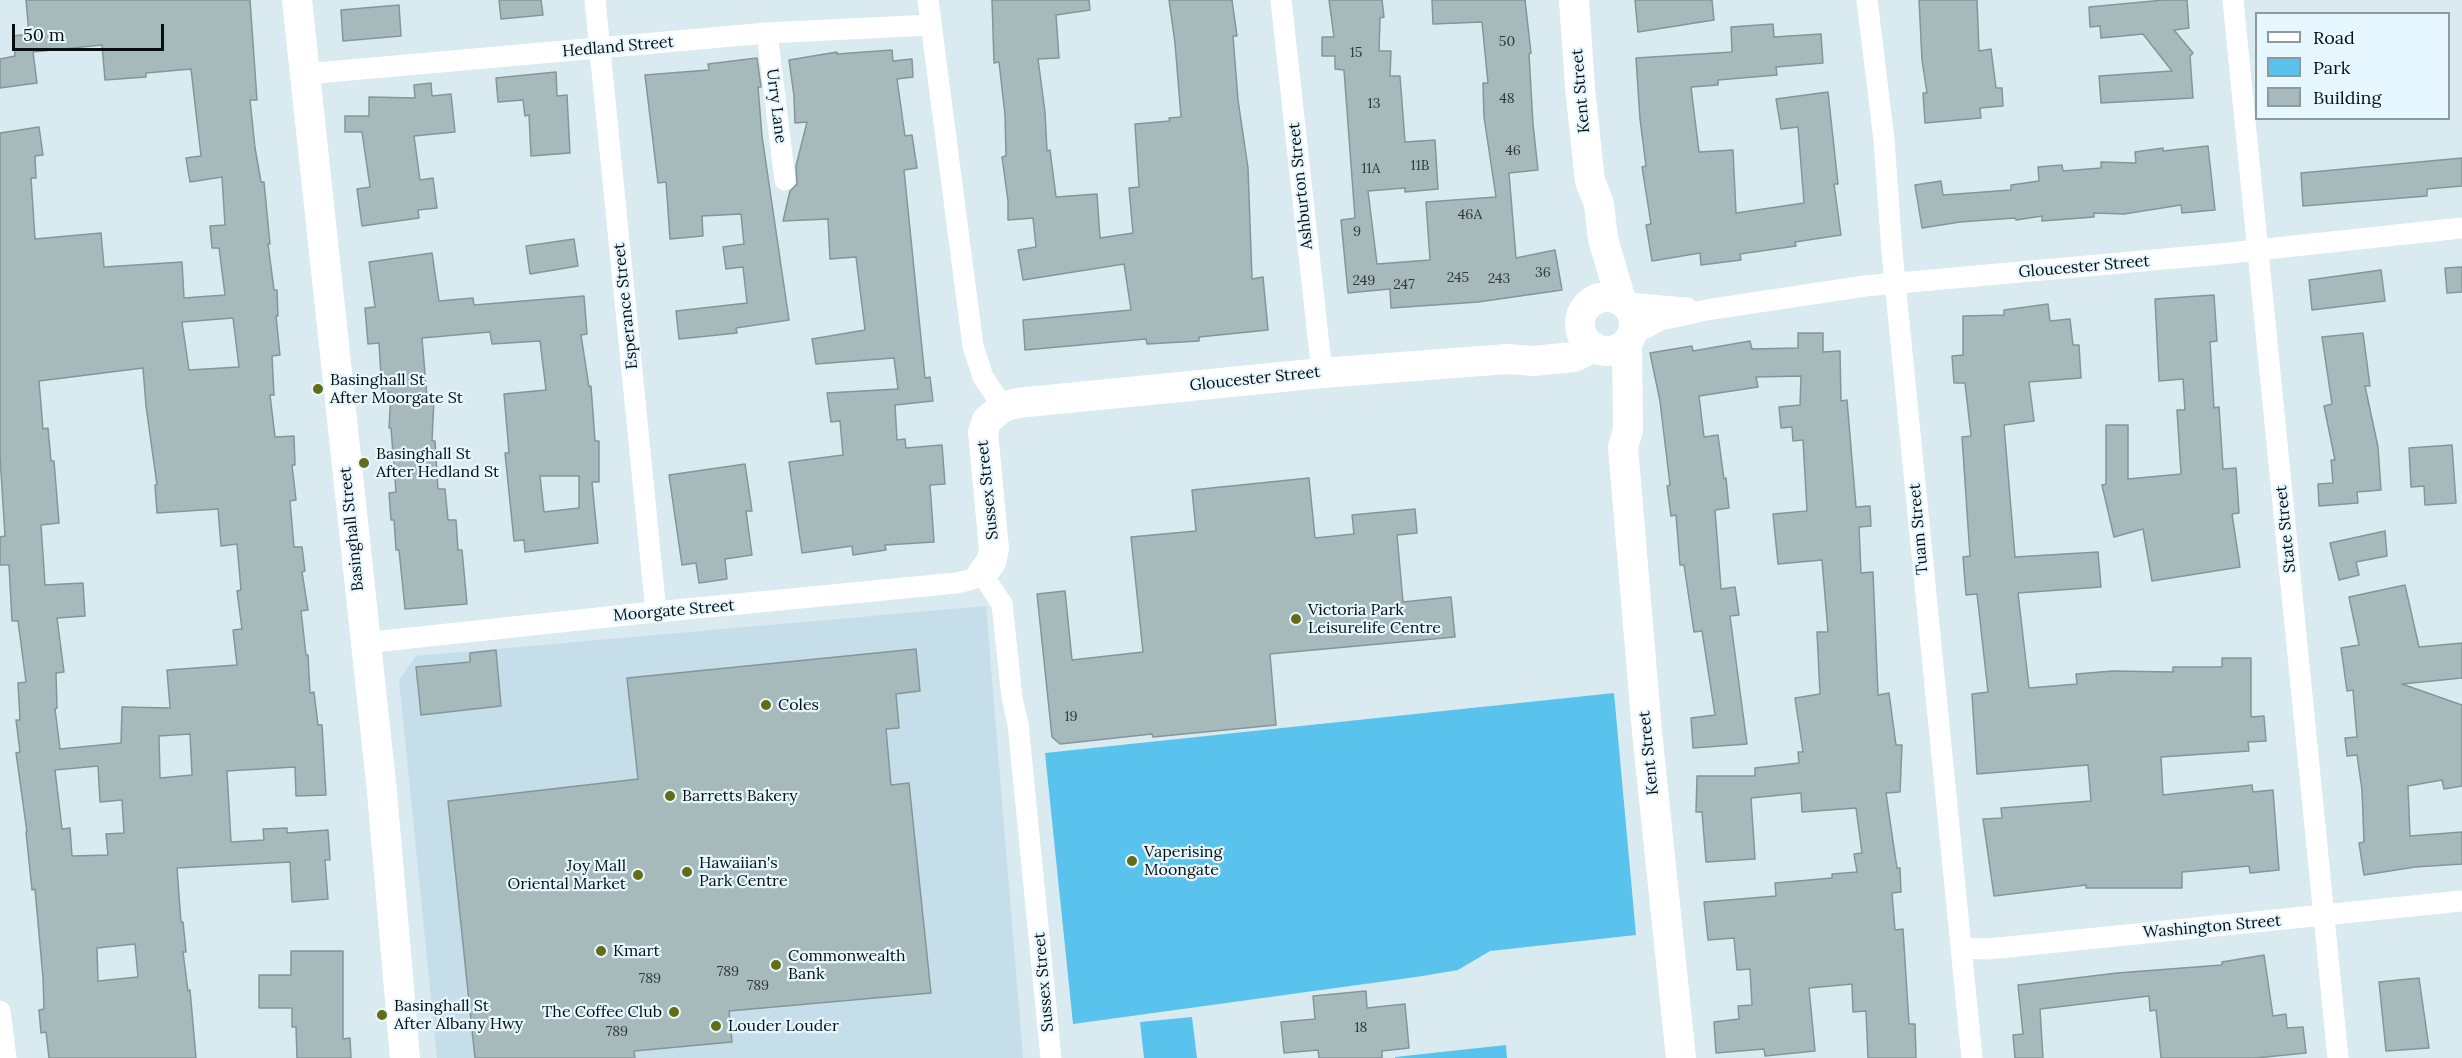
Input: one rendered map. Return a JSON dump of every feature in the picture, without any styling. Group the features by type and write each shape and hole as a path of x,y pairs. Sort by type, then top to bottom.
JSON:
{"street":[{"name":"Basinghall Street","path":"297,0 364,643 382,792 405,1058"},
{"name":"Esperance Street","path":"594,0 656,612"},
{"path":"928,0 973,346 983,377 1003,407"},
{"name":"Ashburton Street","path":"1281,0 1322,373"},
{"name":"Kent Street","path":"1574,0 1590,181 1599,204 1604,239 1623,302"},
{"name":"Tuam Street","path":"1867,0 1884,140 1955,911 1972,1058"},
{"name":"State Street","path":"2233,0 2338,1058"},
{"name":"Hedland Street","path":"305,74 767,33 931,25"},
{"name":"Urry Lane","path":"767,33 785,180"},
{"name":"Kent Street","path":"1585,310 1592,276 1586,201 1590,181"},
{"name":"Gloucester Street","path":"1003,407 1017,403 1322,373 1509,359 1533,361 1574,357 1613,344 1661,320 1706,310 1896,284 2259,250 2462,228"},
{"path":"1601,297 1623,302 1633,314 1613,344 1584,338 1581,331 1585,310 1601,297"},
{"name":"Gloucester Street","path":"1623,302 1706,310"},
{"name":"Gloucester Street","path":"1509,359 1566,333 1585,310"},
{"name":"Kent Street","path":"1613,344 1628,430 1623,447 1647,732 1681,1058"},
{"name":"Sussex Street","path":"1003,407 987,420 983,432 994,549 991,562 982,574 1002,604 1012,698 1019,735 1051,1058"},
{"name":"Moorgate Street","path":"364,643 956,583 982,574"},
{"name":"Washington Street","path":"1961,948 1988,949 2462,901"},
{"path":"0,1011 6,1058"}],"shaded area":[{"name":"Hawaiian's Park Centre","path":"986,606 1023,1058 437,1058 399,680 416,656"}],"green space":[{"path":"1614,693 1636,935 1490,951 1458,970 1416,977 1073,1024 1045,753"},
{"path":"1192,1017 1197,1058 1144,1058 1140,1022"},
{"path":"1506,1045 1507,1058 1395,1058 1395,1057"}],"building":[{"path":"26,0 250,0 257,100 250,100 255,148 261,182 264,182 274,290 277,290 278,316 276,316 280,355 272,356 274,395 270,395 275,437 294,436 295,465 292,465 296,500 290,501 294,547 302,547 305,571 302,572 308,610 301,611 306,655 308,655 310,693 314,692 318,725 322,725 326,795 296,796 295,767 227,771 231,842 264,840 263,829 287,828 287,833 328,830 330,860 325,860 328,899 292,902 290,862 177,868 186,952 183,952 188,991 190,990 196,1058 49,1058 46,1032 41,1033 39,1010 44,1009 43,978 35,889 32,890 16,753 20,752 16,720 20,720 18,683 26,682 18,621 12,621 9,565 0,565 0,537 5,536 0,456 0,133 39,127 43,155 35,156 36,178 31,178 35,239 101,233 104,267 182,262 184,298 225,295 219,248 212,248 210,226 225,225 222,177 190,182 186,158 201,156 191,69 146,73 146,77 105,80 102,45 33,52 37,83 0,88 0,59 15,56 13,36 29,34","holes":["233,318 239,367 189,370 182,322","143,368 157,485 155,485 157,513 218,509 221,546 237,544 241,590 237,591 242,629 233,630 237,665 167,670 170,708 122,707 121,743 60,749 55,709 57,708 56,673 64,672 57,618 85,616 83,583 45,585 41,525 59,523 54,461 51,461 48,428 43,429 39,381","190,734 192,775 160,778 159,736","98,766 100,802 122,800 124,833 106,834 108,855 72,856 70,828 62,829 55,770","135,944 138,977 98,981 97,948"]},
{"path":"499,0 541,0 543,15 501,19"},
{"path":"992,0 1089,0 1090,10 1056,15 1059,58 1038,59 1045,112 1047,151 1050,150 1056,197 1097,194 1100,238 1133,233 1129,188 1139,187 1135,124 1170,121 1169,118 1181,117 1169,0 1232,0 1237,36 1233,36 1238,100 1248,168 1252,279 1263,277 1268,330 1199,337 1199,341 1147,344 1146,339 1025,350 1023,320 1131,310 1124,264 1023,280 1018,250 1036,247 1033,218 1008,220 1008,201 1002,157 1006,156 1005,115 999,62 994,63"},
{"path":"1329,0 1382,0 1384,17 1380,18 1379,51 1391,51 1390,76 1400,76 1405,142 1435,140 1438,189 1405,192 1405,188 1368,191 1377,264 1430,260 1426,202 1496,197 1484,117 1483,83 1488,83 1482,22 1433,24 1432,0 1525,0 1531,53 1529,54 1533,124 1538,170 1509,173 1516,258 1555,250 1562,290 1478,302 1391,308 1390,289 1348,293 1341,220 1355,218 1344,70 1335,69 1335,56 1322,56 1322,37 1334,37"},
{"path":"1635,0 1712,0 1714,20 1638,32"},
{"path":"1919,0 1977,0 1979,51 1991,49 1996,88 2002,88 2003,106 1980,108 1981,118 1925,123 1923,93 1927,93 1922,60"},
{"path":"2187,0 2189,28 2174,30 2193,53 2190,56 2193,98 2101,103 2099,76 2172,71 2143,34 2101,38 2100,26 2090,27 2089,7"},
{"path":"399,5 401,36 343,41 341,10"},
{"path":"1773,24 1774,37 1821,34 1823,63 1776,67 1777,75 1718,80 1718,85 1691,87 1699,152 1733,150 1736,213 1804,203 1798,127 1781,129 1776,99 1828,92 1838,184 1834,184 1841,235 1795,242 1796,246 1740,254 1741,260 1701,265 1700,253 1652,261 1646,225 1651,224 1642,167 1646,166 1636,58 1732,52 1731,27"},
{"path":"892,50 893,61 912,59 913,77 897,79 905,136 912,135 917,168 904,170 925,378 930,377 933,401 895,405 897,440 905,439 906,448 942,445 945,484 930,485 934,542 885,545 886,550 853,555 852,546 802,553 789,462 843,455 840,421 831,422 827,393 898,389 894,358 816,364 812,339 865,330 856,257 830,259 828,219 783,221 790,191 797,184 796,166 807,122 795,123 789,60 837,52 837,54"},
{"path":"757,58 761,87 758,87 762,136 789,320 736,328 737,333 679,339 676,311 747,303 743,267 726,269 723,247 744,244 741,214 702,216 703,236 670,239 666,182 658,183 645,75 709,70 708,64"},
{"path":"556,72 557,96 567,95 570,153 531,156 529,115 525,116 523,100 498,102 496,78"},
{"path":"431,83 432,96 451,94 455,132 414,136 420,180 433,178 437,208 418,210 419,218 362,226 357,189 370,187 362,132 345,132 345,116 369,116 369,97 415,98 414,85"},
{"path":"2208,146 2215,210 2182,213 2181,205 2124,214 2094,213 2094,217 2042,221 2042,216 2016,220 2015,218 1960,222 1922,228 1915,185 1941,181 1943,195 2011,190 2011,185 2039,181 2038,167 2062,165 2063,171 2101,168 2101,162 2136,163 2135,152"},
{"path":"2462,158 2462,186 2427,189 2427,196 2303,206 2301,173"},
{"path":"574,239 578,266 530,274 526,246"},
{"path":"432,253 439,301 473,298 474,305 584,296 587,334 581,335 589,387 591,386 595,441 599,441 599,482 592,482 598,543 525,552 524,540 514,541 505,453 509,453 504,394 546,390 540,341 492,344 490,332 422,338 427,398 434,399 432,441 435,441 438,489 445,489 448,520 456,520 458,550 462,550 467,604 405,609 399,550 396,550 389,493 396,492 391,428 389,428 391,392 382,393 379,343 368,344 365,308 375,307 369,262","holes":["540,476 579,476 579,508 544,512"]},
{"path":"2462,267 2462,292 2447,293 2445,268"},
{"path":"2381,270 2385,301 2312,310 2309,280"},
{"path":"2214,295 2217,341 2210,342 2214,408 2219,407 2223,469 2236,468 2239,513 2232,514 2240,567 2152,581 2143,529 2114,537 2102,485 2106,484 2106,425 2128,425 2128,479 2181,474 2177,410 2185,410 2183,379 2159,381 2155,299"},
{"path":"2048,304 2050,321 2070,319 2073,345 2079,345 2081,378 2029,382 2034,421 2004,425 2015,557 2098,552 2101,587 2018,593 2029,688 2077,684 2076,674 2113,671 2173,672 2173,667 2222,667 2222,658 2251,658 2251,717 2264,716 2266,741 2248,742 2249,751 2161,757 2163,795 2252,785 2253,792 2273,790 2279,870 2250,873 2249,866 2182,872 2182,888 2086,888 2086,885 1994,896 1983,819 2002,818 2001,808 2091,801 2088,765 1977,774 1972,694 1988,692 1977,594 1966,595 1963,557 1970,556 1962,437 1971,436 1965,383 1954,383 1952,356 1963,355 1963,316 2004,315 2004,310"},
{"path":"1798,333 1823,333 1823,352 1840,351 1841,401 1847,400 1856,507 1870,506 1871,526 1859,527 1861,573 1873,572 1878,695 1889,693 1896,745 1902,745 1900,792 1886,793 1897,868 1900,868 1901,892 1892,893 1895,930 1903,929 1909,1024 1915,1024 1916,1058 1868,1058 1866,1011 1853,1012 1852,984 1809,988 1815,1051 1765,1056 1764,1049 1716,1053 1714,1022 1739,1019 1738,1006 1752,1005 1750,969 1737,970 1734,938 1708,940 1704,902 1776,896 1775,883 1832,878 1832,874 1857,872 1854,854 1862,853 1856,808 1802,812 1801,793 1751,798 1755,859 1706,862 1702,812 1696,812 1697,776 1755,776 1755,768 1799,763 1798,752 1803,752 1795,698 1820,694 1817,632 1828,632 1822,560 1778,564 1773,514 1807,511 1803,440 1793,441 1792,427 1781,428 1779,407 1800,405 1801,376 1756,377 1758,387 1699,396 1704,437 1718,435 1724,479 1726,478 1729,508 1715,510 1721,589 1735,587 1739,615 1730,616 1747,744 1693,748 1691,718 1715,715 1702,631 1694,632 1684,565 1680,565 1676,515 1671,516 1667,486 1670,485 1660,401 1650,353 1692,346 1693,351 1750,341 1752,349 1798,348"},
{"path":"2363,333 2370,386 2365,386 2378,447 2381,490 2357,492 2358,503 2319,506 2318,484 2333,483 2331,460 2335,460 2324,406 2332,404 2322,337"},
{"path":"2452,445 2456,503 2425,505 2424,486 2411,487 2409,448"},
{"path":"745,464 752,511 746,511 752,555 725,559 727,579 699,583 696,563 682,565 669,475"},
{"name":"Victoria Park Leisurelife Centre","path":"1309,478 1315,538 1354,534 1352,515 1415,509 1417,533 1397,535 1403,602 1451,597 1455,637 1270,654 1276,725 1153,737 1152,734 1060,744 1052,737 1037,594 1065,591 1072,660 1143,652 1131,537 1196,531 1192,490"},
{"path":"2385,531 2387,556 2356,562 2359,575 2339,580 2330,543"},
{"path":"2405,585 2419,647 2462,643 2462,678 2402,684 2462,705 2462,786 2444,789 2442,780 2408,786 2410,836 2462,832 2462,864 2415,867 2364,875 2359,843 2364,842 2362,790 2357,755 2347,756 2345,738 2357,737 2353,690 2347,691 2341,648 2359,645 2349,597"},
{"name":"Hawaiian's Park Centre","path":"916,649 920,691 896,694 899,728 886,729 891,785 909,783 931,993 729,1011 732,1042 634,1051 635,1058 475,1058 448,801 638,779 627,678"},
{"path":"496,650 501,706 421,715 416,667 470,662 470,653"},
{"path":"291,951 343,951 343,1039 350,1038 351,1058 297,1058 296,1027 292,1027 292,1008 259,1008 259,975 291,975"},
{"path":"2264,955 2273,1016 2286,1014 2287,1028 2303,1027 2306,1053 2255,1058 2161,1058 2156,1010 2150,1011 2149,996 2040,1009 2043,1058 2015,1058 2013,1035 2023,1034 2018,985 2117,973 2222,965 2222,962"},
{"path":"2419,978 2429,1048 2386,1051 2379,982"},
{"path":"1366,991 1367,1008 1405,1004 1409,1048 1382,1051 1382,1058 1319,1058 1318,1050 1284,1053 1281,1022 1315,1019 1313,996"}],"place":[{"name":"Basinghall St After Moorgate St","path":"318,389"},
{"name":"Basinghall St After Hedland St","path":"364,463"},
{"name":"Victoria Park Leisurelife Centre","path":"1296,619"},
{"name":"Coles","path":"766,705"},
{"name":"Barretts Bakery","path":"670,796"},
{"name":"Vaperising Moongate","path":"1132,861"},
{"name":"Hawaiian's Park Centre","path":"687,872"},
{"name":"Joy Mall Oriental Market","path":"638,875"},
{"name":"Kmart","path":"601,951"},
{"name":"Commonwealth Bank","path":"776,965"},
{"name":"The Coffee Club","path":"674,1012"},
{"name":"Basinghall St After Albany Hwy","path":"382,1015"},
{"name":"Louder Louder","path":"716,1026"}]}
